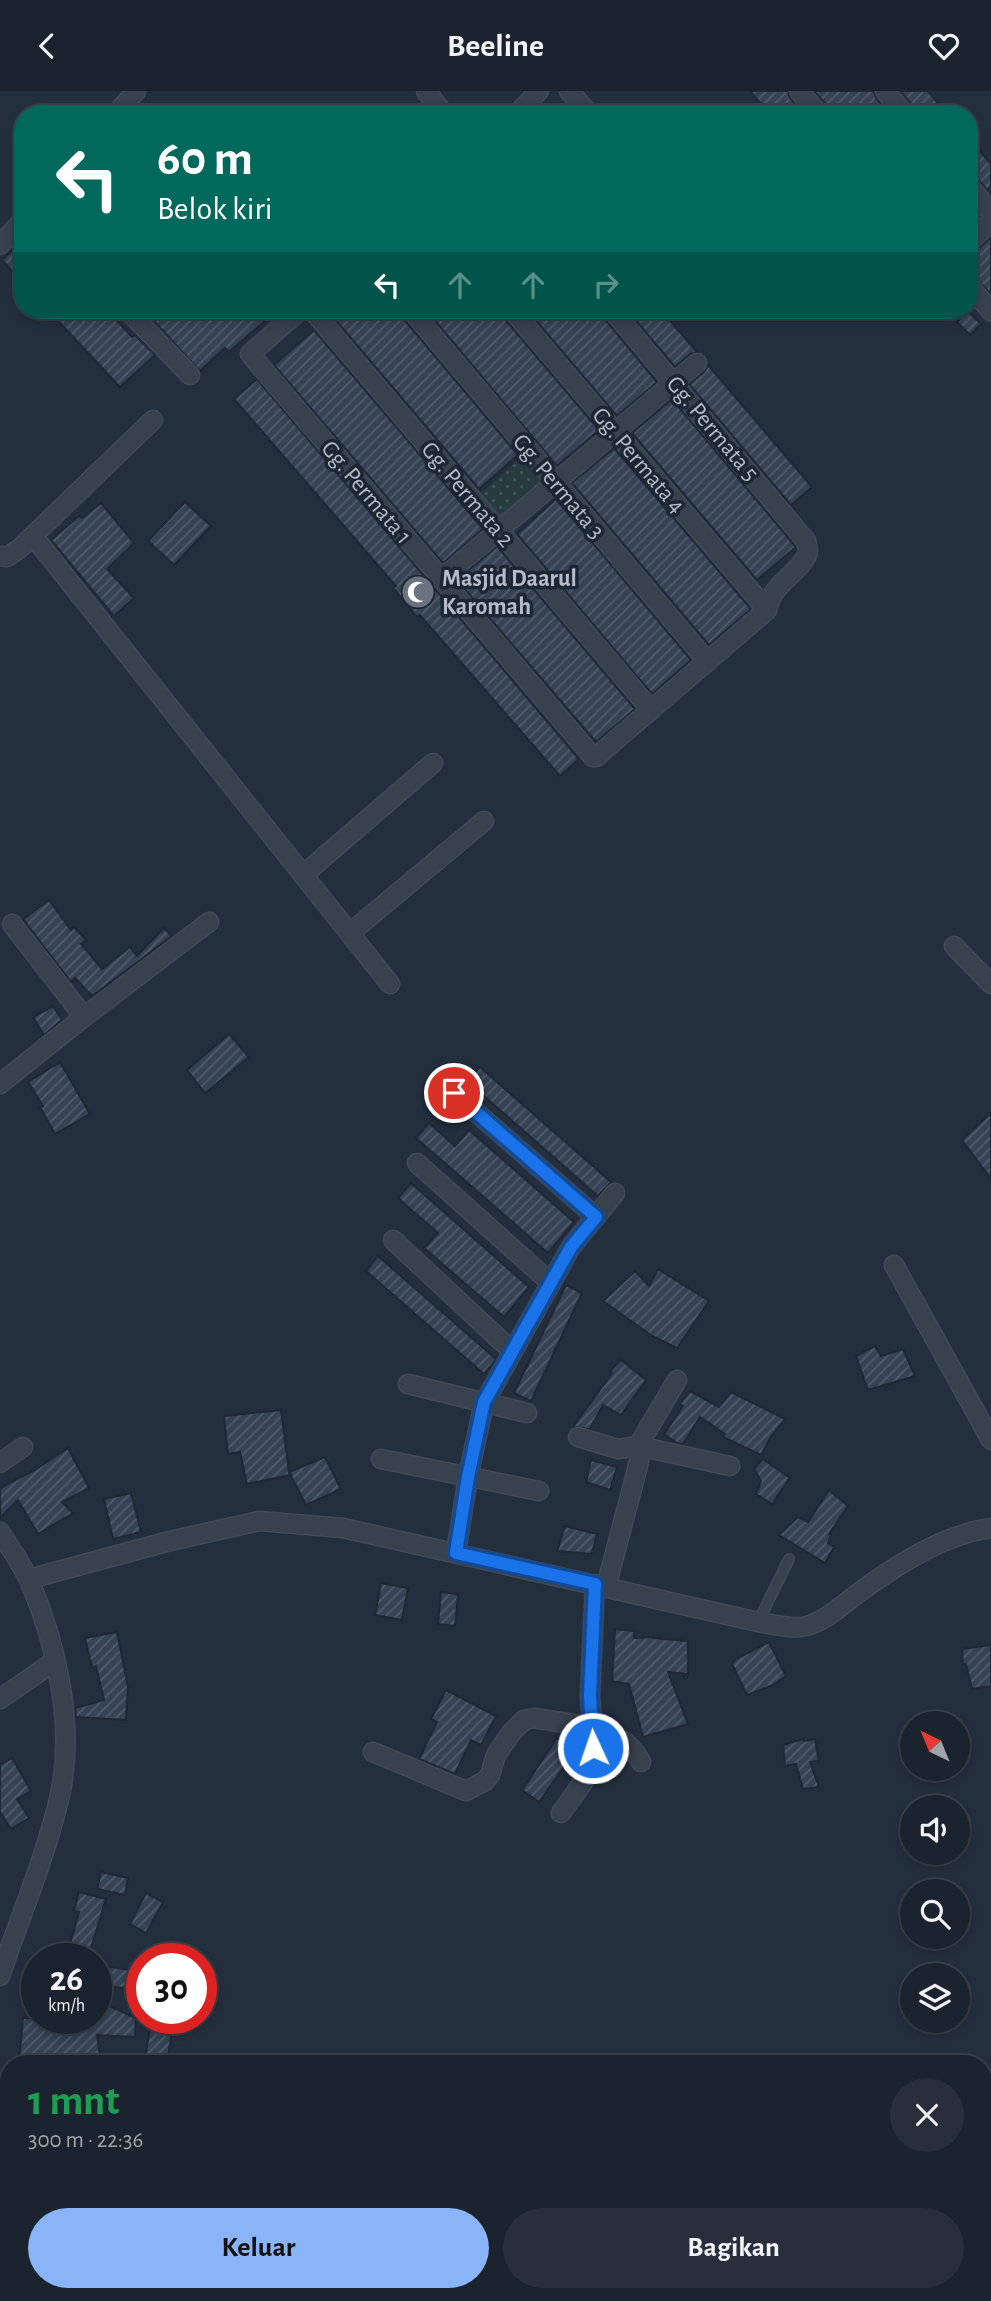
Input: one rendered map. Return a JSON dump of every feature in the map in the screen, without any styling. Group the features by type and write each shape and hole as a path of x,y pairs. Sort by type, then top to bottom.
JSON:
{"street":[{"path":"124,105 136,91"},
{"path":"426,91 437,105"},
{"path":"526,105 539,91"},
{"path":"569,91 581,105"},
{"path":"799,91 811,105"},
{"path":"885,91 897,105"},
{"path":"978,197 991,212"},
{"path":"978,234 991,222"},
{"path":"0,245 14,230"},
{"path":"978,296 991,311"},
{"path":"136,319 190,376"},
{"name":"Gg. Permata 1","path":"290,319 250,353 593,757 651,710"},
{"name":"Gg. Permata 2","path":"320,319 651,710"},
{"name":"Gg. Permata 3","path":"419,319 707,661"},
{"name":"Gg. Permata 4","path":"520,319 767,610"},
{"name":"Gg. Permata 5","path":"620,319 675,381 806,541 806,557 773,592 767,610"},
{"path":"440,579 697,363"},
{"path":"0,556 7,557 19,549 153,420"},
{"path":"33,536 390,984"},
{"path":"651,710 767,610"},
{"path":"303,875 432,763"},
{"path":"350,933 484,821"},
{"path":"0,1084 209,922"},
{"path":"12,924 84,1017"},
{"path":"954,946 991,984"},
{"path":"454,1093 596,1217"},
{"path":"417,1163 551,1283"},
{"path":"456,1553 484,1402 571,1247 615,1193"},
{"path":"393,1240 511,1350"},
{"path":"894,1265 991,1440"},
{"path":"561,1813 594,1767 590,1695 601,1586 640,1456 638,1446 677,1380"},
{"path":"408,1384 527,1413"},
{"path":"578,1437 618,1449 638,1446 730,1466"},
{"path":"0,1463 23,1447"},
{"path":"381,1459 539,1491"},
{"path":"29,1579 170,1541 259,1521 343,1528 758,1622 803,1628 822,1620 888,1571 916,1555 946,1541 991,1528"},
{"path":"0,1532 29,1579 55,1661 63,1709 64,1758 60,1792 51,1829 0,1976"},
{"path":"0,1699 55,1661"},
{"path":"373,1752 466,1791 485,1781 490,1775 496,1755 511,1733 524,1720 534,1718 611,1733 626,1741 641,1762"}],"lane":[{"path":"758,1622 789,1559"}],"green space":[{"path":"526,453 547,478 501,518 480,494"}],"building":[{"path":"750,91 788,91 796,105 762,105"},
{"path":"814,91 874,91 882,105 826,105"},
{"path":"900,91 928,91 940,105 912,105"},
{"path":"978,149 991,164 991,187 987,190 978,179"},
{"path":"991,237 991,294 978,281 978,249"},
{"path":"14,249 14,273 2,260"},
{"path":"56,319 115,319 132,337 135,335 155,355 120,387"},
{"path":"152,319 267,319 229,352 225,348 200,371"},
{"path":"335,319 404,319 518,455 479,489"},
{"path":"434,319 505,319 599,430 557,466"},
{"path":"535,319 605,319 657,382 617,416"},
{"path":"635,319 669,319 697,352 690,354 675,367"},
{"path":"960,319 976,319 981,324 970,335 957,322"},
{"path":"314,330 483,529 443,563 274,365"},
{"path":"708,365 812,487 791,505 689,384 704,372"},
{"path":"257,379 579,759 560,776 420,615 417,617 393,588 396,586 234,399"},
{"path":"672,399 796,547 757,580 632,433"},
{"path":"614,448 751,609 709,645 572,483"},
{"path":"556,499 691,660 652,694 517,534"},
{"path":"185,502 211,526 174,565 148,541"},
{"path":"101,503 134,543 107,569 134,598 114,616 51,540 79,516 82,518"},
{"path":"497,546 635,709 596,742 457,580"},
{"path":"49,900 71,930 74,927 86,940 81,944 102,969 130,947 137,956 164,928 172,936 92,996 75,978 71,982 23,919"},
{"path":"53,1006 62,1020 44,1035 33,1017"},
{"path":"229,1034 249,1057 205,1093 187,1070"},
{"path":"60,1062 90,1114 55,1134 40,1107 43,1106 28,1082"},
{"path":"480,1067 611,1182 598,1196 467,1081"},
{"path":"991,1113 991,1179 962,1140"},
{"path":"429,1123 455,1146 469,1130 574,1222 548,1253 416,1138"},
{"path":"411,1183 529,1287 504,1317 424,1248 438,1233 398,1198"},
{"path":"378,1256 496,1359 484,1374 366,1271"},
{"path":"658,1269 709,1301 677,1348 652,1336 603,1301 635,1271 649,1286"},
{"path":"566,1285 582,1293 531,1401 514,1393"},
{"path":"875,1346 881,1356 903,1349 915,1376 868,1390 856,1356"},
{"path":"621,1360 646,1380 621,1415 603,1405 590,1429 573,1427 612,1373 610,1371"},
{"path":"690,1391 719,1407 731,1392 785,1419 761,1455 723,1437 725,1434 700,1417 683,1444 677,1443 664,1434"},
{"path":"281,1410 290,1475 247,1484 240,1452 228,1454 224,1416"},
{"path":"68,1448 89,1488 62,1502 73,1513 38,1534 18,1500 0,1518 0,1488 35,1470"},
{"path":"325,1457 341,1489 306,1505 289,1472"},
{"path":"763,1459 790,1478 772,1504 756,1494 761,1481 754,1469"},
{"path":"591,1460 617,1467 610,1490 586,1482"},
{"path":"829,1490 848,1506 829,1534 828,1543 834,1547 825,1563 779,1535 798,1517 808,1522"},
{"path":"131,1493 141,1532 113,1539 104,1499"},
{"path":"565,1526 597,1534 592,1554 557,1551"},
{"path":"381,1583 408,1588 402,1620 375,1615"},
{"path":"441,1592 458,1594 455,1626 438,1624"},
{"path":"615,1629 634,1631 634,1638 654,1637 688,1641 688,1674 668,1672 688,1724 643,1737 629,1684 612,1681"},
{"path":"117,1632 128,1687 126,1720 76,1717 75,1708 104,1700 96,1666 92,1668 85,1638"},
{"path":"769,1642 786,1676 773,1685 747,1695 732,1664 736,1659"},
{"path":"991,1645 991,1686 972,1689 966,1664 963,1665 962,1649"},
{"path":"446,1690 496,1716 481,1745 471,1740 455,1774 419,1759 437,1722 431,1719"},
{"path":"557,1738 582,1755 582,1761 573,1774 564,1767 539,1802 522,1790"},
{"path":"803,1739 815,1739 819,1761 810,1762 819,1787 803,1789 796,1764 785,1766 783,1745"},
{"path":"12,1758 31,1791 17,1799 29,1818 11,1829 0,1812 0,1765"},
{"path":"101,1872 128,1878 125,1895 97,1889"},
{"path":"79,1892 106,1899 93,1943 70,1943 79,1912 74,1911"},
{"path":"146,1893 163,1902 146,1933 130,1924"},
{"path":"112,1967 126,1969 126,1989 112,1986"},
{"path":"112,2007 126,2014 126,2034 135,2034 135,2037 97,2035 100,2055 20,2055 22,2034 112,2034"},
{"path":"149,2034 172,2034 168,2055 145,2055"}],"place":[{"name":"Masjid Daarul Karomah","path":"418,592"}],"route":[{"path":"454,1093 596,1217 571,1247 484,1402 456,1553 595,1584 590,1695 593,1748"}]}
